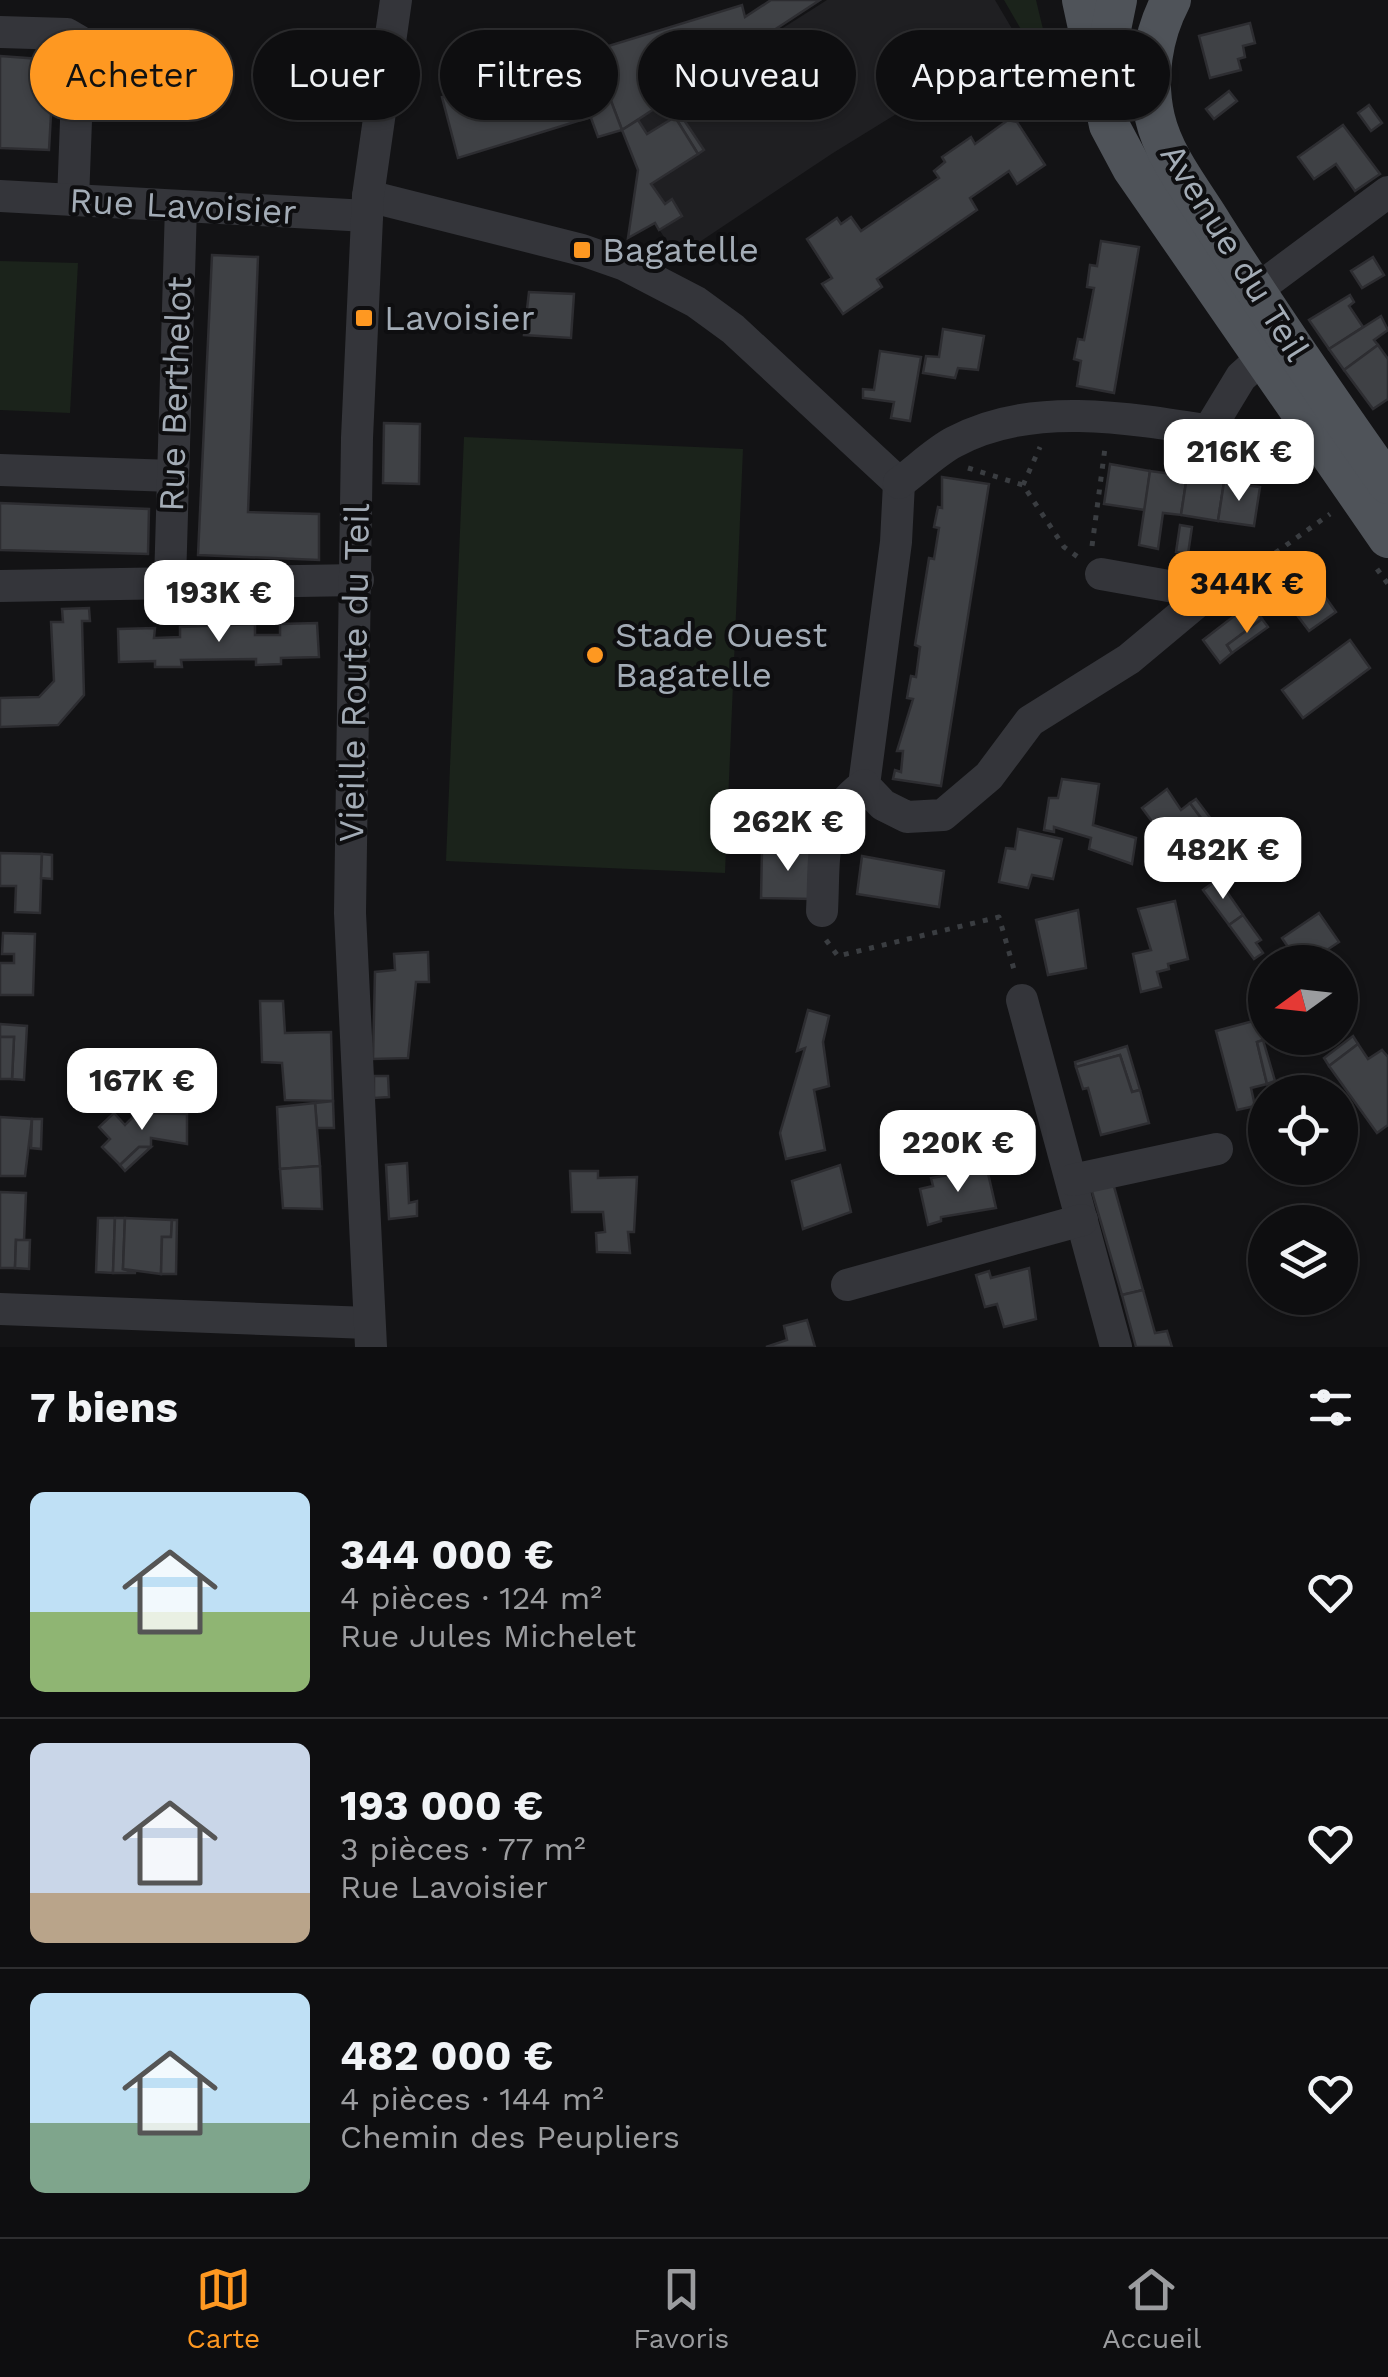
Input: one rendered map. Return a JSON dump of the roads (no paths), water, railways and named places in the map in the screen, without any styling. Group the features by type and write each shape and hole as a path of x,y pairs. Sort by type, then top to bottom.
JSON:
{"main road":[{"name":"Avenue du Teil","path":"1082,0 1089,30"},
{"path":"1110,30 1118,0"},
{"name":"Avenue du Teil","path":"1171,0 1156,36 1151,76 1155,119 1169,155 1255,291 1388,484"},
{"name":"Avenue du Teil","path":"1109,120 1132,168 1388,538"}],"street":[{"name":"Vieille Route du Teil","path":"370,1335 350,913 358,580 357,438 368,206 396,0"},
{"path":"0,32 67,34 80,41 73,200"},
{"path":"1255,291 1388,192"},
{"name":"Rue Lavoisier","path":"0,196 181,206 368,206 582,250 625,266 696,302 733,329 899,483"},
{"name":"Rue Berthelot","path":"170,582 181,206"},
{"path":"1207,433 1241,377 1261,359"},
{"path":"822,911 827,826 843,800 864,785 896,542 899,483 953,442 1023,418 1070,415 1322,447 1362,448"},
{"path":"0,470 173,476"},
{"path":"864,785 882,805 908,817 943,815 989,776 1030,722 1129,658 1208,593 1097,571"},
{"path":"0,586 358,580"},
{"path":"1022,1000 1116,1347"},
{"path":"1073,1180 1217,1149"},
{"path":"848,1285 1082,1220"},
{"path":"0,1310 370,1335"}],"place":[{"name":"Bagatelle","path":"582,250"},
{"name":"Lavoisier","path":"364,318"},
{"name":"Stade Ouest Bagatelle","path":"595,655"}]}
